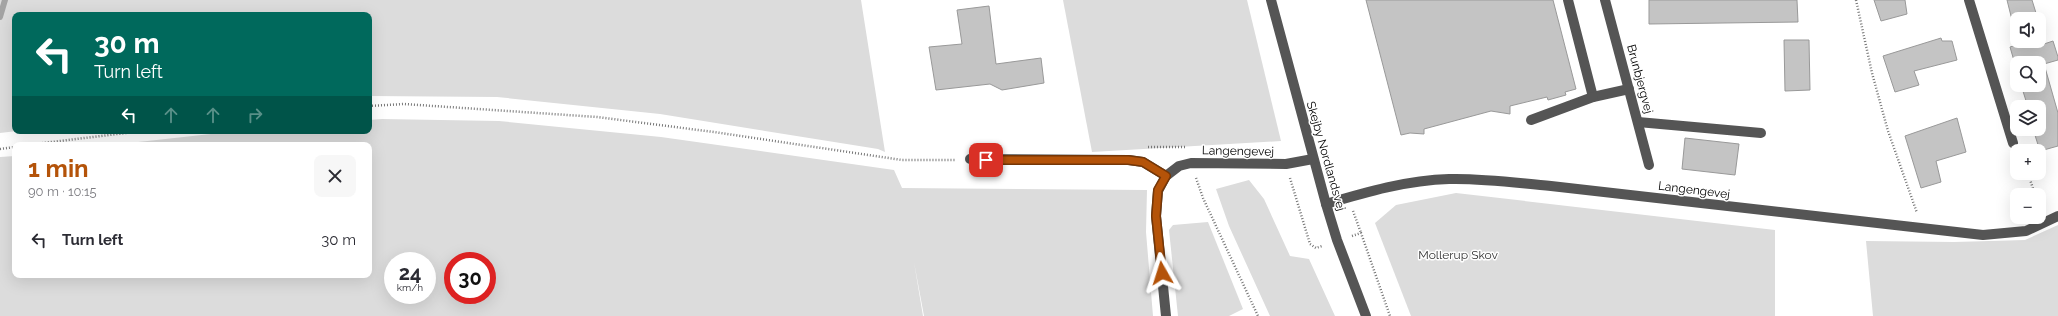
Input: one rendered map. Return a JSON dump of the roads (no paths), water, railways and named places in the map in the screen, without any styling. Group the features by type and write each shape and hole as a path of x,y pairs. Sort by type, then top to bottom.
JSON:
{"street":[{"name":"Skejby Nordlandsvej","path":"1271,0 1326,204 1337,240 1366,316"},
{"path":"1568,0 1593,97"},
{"name":"Brunbjergvej","path":"1605,0 1649,165"},
{"path":"1969,0 2013,143"},
{"path":"1531,120 1593,97 1629,89"},
{"path":"1638,122 1761,133"},
{"name":"Langengevej","path":"1166,176 1179,166 1191,163 1286,164 1313,159"},
{"path":"970,160 1128,160 1143,162 1166,176 1158,190 1156,216 1166,316"},
{"name":"Langengevej","path":"1326,204 1408,184 1442,180 1501,181 1923,230 1983,235 2026,231 2058,216"}],"waterway":[{"path":"0,17 5,0"}],"park label":[{"name":"Mollerup Skov","path":"1458,255"}]}
